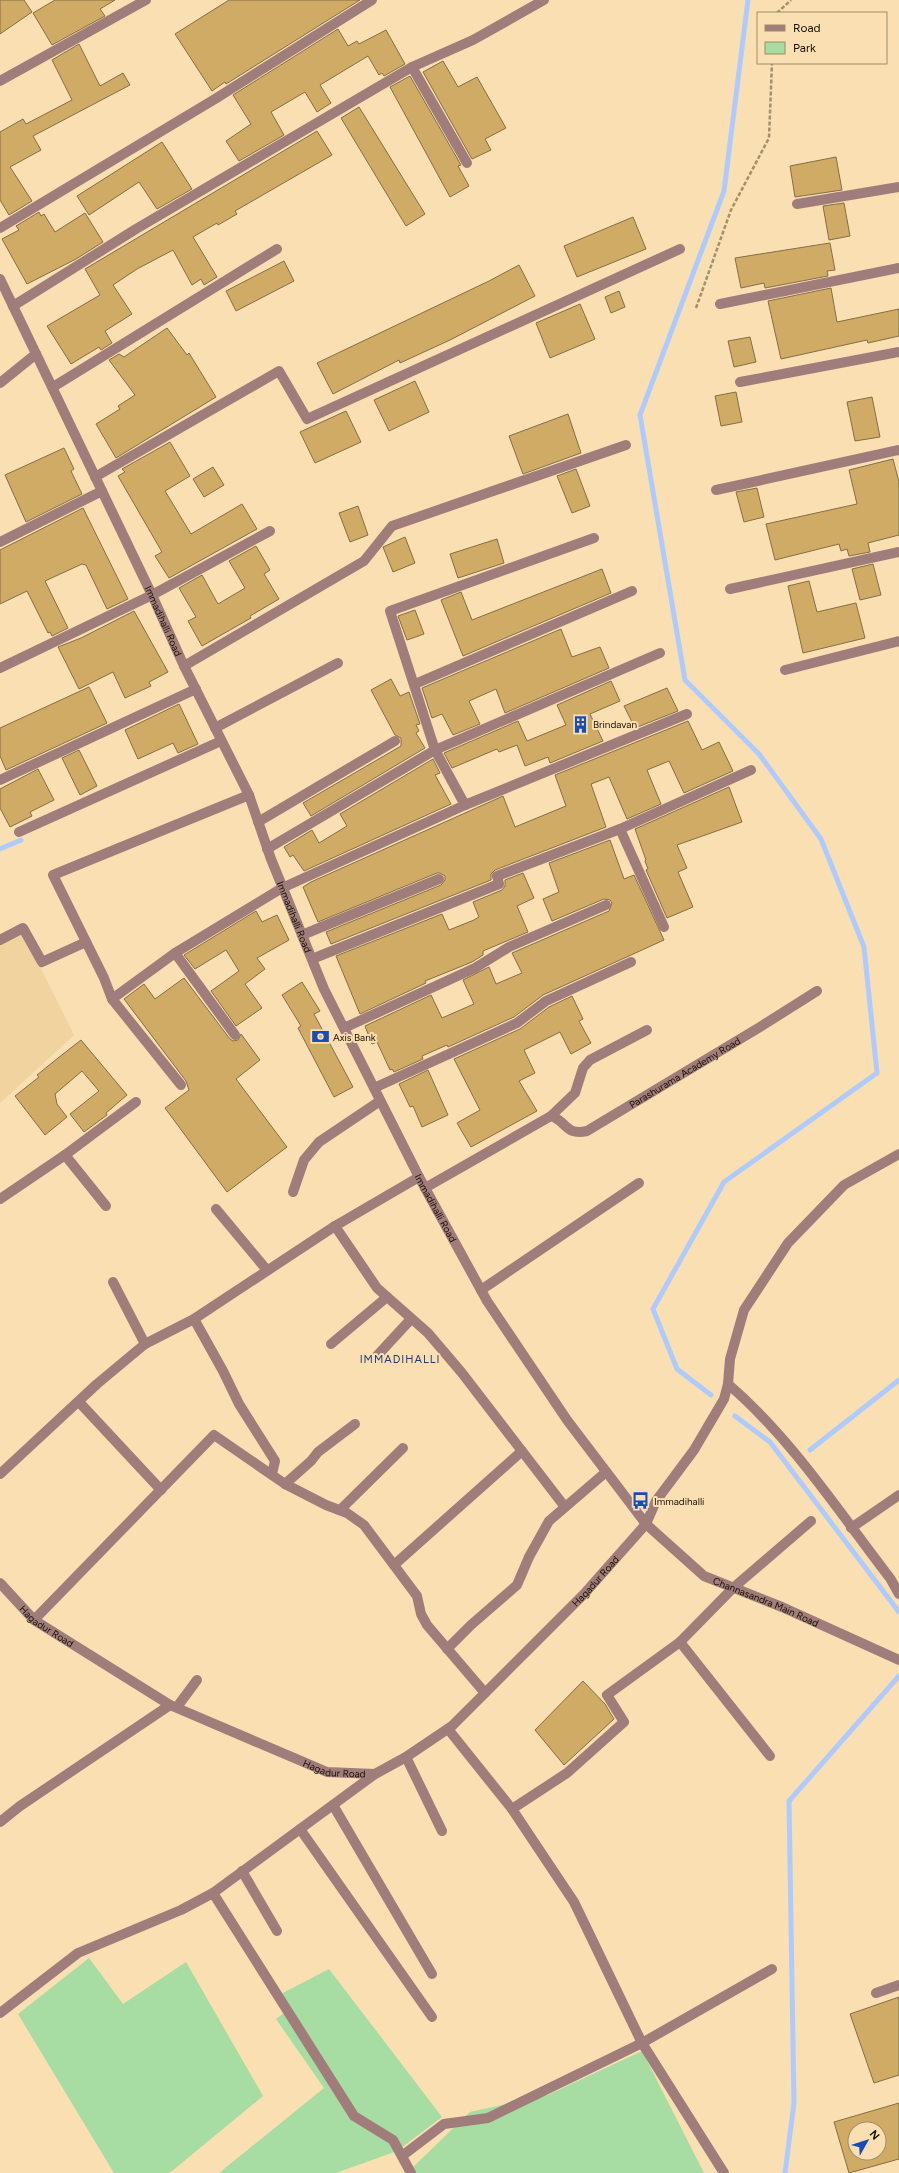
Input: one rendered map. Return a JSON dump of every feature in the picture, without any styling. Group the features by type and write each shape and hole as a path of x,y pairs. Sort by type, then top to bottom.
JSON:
{"street":[{"path":"0,81 146,0"},
{"path":"0,228 215,99 372,0"},
{"path":"13,306 136,229 412,67 473,40 544,0"},
{"path":"412,67 468,163"},
{"path":"797,204 899,187"},
{"path":"52,387 277,249"},
{"path":"96,477 279,371 307,419 680,250"},
{"path":"720,304 899,268"},
{"name":"Immadihalli Road","path":"0,279 96,477 184,666 249,795 282,888 324,989 419,1177 480,1290 566,1420 646,1524"},
{"path":"740,382 899,352"},
{"path":"0,383 36,354"},
{"path":"184,666 364,561 392,526 626,445"},
{"path":"716,490 899,450"},
{"path":"0,542 102,491"},
{"path":"0,668 152,595 270,531"},
{"path":"465,805 435,750 415,684 390,611 594,538"},
{"path":"730,589 899,552"},
{"path":"415,684 632,591"},
{"path":"785,670 899,641"},
{"path":"267,849 435,750 660,653"},
{"path":"215,728 338,663"},
{"path":"0,780 196,689"},
{"path":"112,999 175,953 282,888 465,805 687,714"},
{"path":"18,832 221,741"},
{"path":"258,822 395,741"},
{"path":"312,959 499,884 497,876 620,829 751,770"},
{"path":"181,1085 112,999 53,875 249,795"},
{"path":"620,829 664,927"},
{"path":"302,935 439,879"},
{"path":"344,1028 475,968 509,947 606,905"},
{"path":"0,940 23,928 42,962 86,942"},
{"path":"175,953 235,1035"},
{"path":"374,1088 517,1023 546,1001 630,962"},
{"name":"Parashurama Academy Road","path":"551,1116 560,1120 564,1126 571,1131 587,1131 817,991"},
{"path":"425,1188 551,1116 575,1093 583,1068 590,1060 646,1030"},
{"path":"293,1192 304,1160 319,1142 380,1101"},
{"path":"0,1199 65,1155 136,1102"},
{"name":"Hagadur Road","path":"0,1583 34,1620 174,1706 327,1772 375,1774 406,1757 448,1729 584,1594 646,1524 656,1501 694,1450 724,1399 728,1384 730,1359 744,1310 788,1243 844,1185 899,1154"},
{"path":"65,1155 106,1206"},
{"path":"0,1474 79,1402 96,1384 145,1344 194,1319 266,1269 335,1226 419,1177"},
{"path":"480,1290 639,1183"},
{"path":"216,1209 266,1269"},
{"path":"335,1226 377,1288 428,1333 462,1373 565,1507"},
{"path":"113,1282 145,1344"},
{"path":"331,1344 387,1297"},
{"path":"194,1319 223,1371 239,1404 275,1461 272,1474"},
{"path":"375,1358 411,1319"},
{"path":"728,1384 755,1408 793,1451 890,1578 899,1593"},
{"path":"79,1402 161,1490"},
{"path":"285,1484 311,1461 318,1452 355,1424"},
{"path":"34,1620 214,1435 285,1484 326,1505 347,1513 364,1525 416,1596 421,1614 427,1625 485,1693"},
{"path":"340,1510 403,1448"},
{"path":"394,1566 522,1451"},
{"path":"447,1649 471,1625 517,1585 529,1557 549,1521 606,1472"},
{"path":"852,1528 899,1495"},
{"path":"512,1809 567,1773 624,1722 607,1695 680,1642 733,1588 811,1521"},
{"name":"Channasandra Main Road","path":"646,1524 704,1576 782,1607 899,1660"},
{"path":"680,1642 770,1756"},
{"path":"0,1822 20,1806 174,1706 198,1680"},
{"path":"448,1729 512,1809 574,1902 642,2043 724,2173"},
{"path":"406,1757 442,1831"},
{"path":"0,2013 78,1953 181,1910 213,1892 375,1774"},
{"path":"333,1805 432,1974"},
{"path":"300,1829 432,2017"},
{"path":"242,1871 277,1931"},
{"path":"213,1892 354,2116 393,2140 411,2173"},
{"path":"402,2156 444,2124 488,2118 642,2043 772,1970"},
{"path":"876,1993 899,1984"}],"path":[{"path":"778,12 791,0"},
{"path":"696,308 731,210 769,138 772,64"}],"shaded area":[{"path":"23,933 74,1035 0,1103 0,945"}],"green space":[{"path":"89,1958 123,2004 186,1962 263,2096 168,2173 114,2173 18,2014"},
{"path":"329,1969 442,2117 397,2151 336,2173 219,2173 324,2088 276,2019 291,2008 281,1994"},
{"path":"642,2051 704,2173 412,2173 411,2169 470,2112 548,2095"}],"building":[{"path":"0,0 24,0 32,12 0,34"},
{"path":"55,0 115,0 100,9 105,16 52,45 33,13"},
{"path":"229,0 360,0 226,84 225,82 212,91 175,34"},
{"path":"338,29 348,46 357,41 359,44 386,30 405,64 384,76 382,73 379,75 368,56 320,85 331,103 317,112 305,92 271,112 284,135 239,161 226,141 251,124 233,95"},
{"path":"79,44 100,86 123,73 130,85 33,136 41,150 10,167 32,201 9,215 0,200 0,132 23,119 26,124 72,100 52,60"},
{"path":"443,61 458,87 477,77 506,128 485,139 491,150 472,159 423,72"},
{"path":"410,76 461,165 458,166 469,186 450,197 390,87"},
{"path":"359,107 425,214 406,226 341,118"},
{"path":"317,131 332,155 235,211 237,214 218,225 217,223 193,237 217,277 204,285 201,279 192,285 173,250 137,269 113,285 132,314 105,331 112,343 101,350 99,347 71,364 47,326 100,295 85,269"},
{"path":"162,142 192,189 157,209 139,182 89,215 77,196"},
{"path":"836,157 842,190 795,197 790,166"},
{"path":"844,203 850,236 829,240 823,206"},
{"path":"39,212 41,216 44,214 55,232 85,213 103,242 76,259 27,284 2,239 19,230 16,226"},
{"path":"633,217 646,249 577,277 564,246"},
{"path":"830,243 835,270 827,271 828,276 765,288 764,283 741,288 735,258"},
{"path":"284,261 294,281 236,311 226,291"},
{"path":"519,265 535,296 450,340 400,363 399,360 333,394 317,363 489,281"},
{"path":"831,288 837,322 899,309 899,336 868,343 867,340 781,359 768,301"},
{"path":"619,291 625,307 611,313 605,297"},
{"path":"580,304 595,339 550,358 536,323"},
{"path":"167,328 187,355 189,353 216,397 116,458 96,424 120,409 118,406 135,395 109,360 119,354 124,357"},
{"path":"750,337 756,362 734,367 728,341"},
{"path":"415,381 429,412 389,431 374,400"},
{"path":"736,392 742,422 721,426 715,396"},
{"path":"872,397 880,437 855,441 847,402"},
{"path":"346,411 361,442 315,463 300,432"},
{"path":"568,414 581,453 523,474 509,436"},
{"path":"170,442 190,476 165,491 191,534 242,504 257,529 169,578 155,556 162,552 118,476 125,472 122,469"},
{"path":"64,448 74,469 71,471 82,494 26,522 5,475"},
{"path":"893,459 899,482 899,535 868,543 870,552 849,556 847,549 841,551 839,544 775,560 766,524 857,504 849,470"},
{"path":"213,467 224,485 204,497 193,479"},
{"path":"576,469 590,506 572,513 557,476"},
{"path":"757,488 764,517 744,522 736,492"},
{"path":"358,506 368,535 350,542 339,513"},
{"path":"83,508 128,599 107,609 86,565 82,564 45,581 68,628 52,636 50,632 48,633 27,591 0,604 0,550"},
{"path":"405,537 415,563 393,572 383,547"},
{"path":"497,539 504,563 458,578 450,554"},
{"path":"256,546 270,570 264,574 279,599 250,616 251,618 202,646 188,621 196,617 179,588 202,575 218,604 245,588 229,561"},
{"path":"873,564 881,595 860,600 852,569"},
{"path":"602,569 611,593 463,656 441,600 461,592 472,620"},
{"path":"809,581 817,612 856,603 865,638 803,653 788,586"},
{"path":"415,610 424,634 407,640 398,616"},
{"path":"134,611 168,672 149,682 151,686 125,698 113,672 79,689 58,647 81,638"},
{"path":"561,629 572,657 600,647 609,668 505,713 496,689 469,701 480,724 453,735 442,714 432,718 422,688"},
{"path":"391,679 400,696 409,692 420,724 416,725 419,731 416,733 425,748 311,816 303,803 401,746 401,738 395,735 371,690"},
{"path":"611,681 620,701 590,714 603,741 550,763 548,757 525,766 517,745 499,752 497,749 452,768 444,753 518,721 527,741 566,725 557,705"},
{"path":"89,687 107,723 6,770 0,756 0,728"},
{"path":"667,688 678,711 635,728 624,706"},
{"path":"179,704 198,744 178,753 173,743 138,759 125,730"},
{"path":"688,721 702,750 719,742 733,771 684,793 669,761 647,770 661,804 627,819 609,777 591,784 606,827 495,870 491,874 491,880 331,944 326,932 441,885 445,880 445,876 437,873 318,922 303,887 311,882 503,796 515,827 566,806 555,775"},
{"path":"79,750 97,786 80,795 62,758"},
{"path":"433,759 440,773 435,775 451,804 304,871 293,855 290,857 284,847 312,830 319,843 347,826 340,814"},
{"path":"38,769 54,800 30,812 32,816 10,827 0,808 0,789"},
{"path":"729,787 742,822 677,845 687,868 678,872 693,907 667,918 646,870 648,869 646,860 635,829"},
{"path":"610,840 624,879 634,875 664,940 543,995 514,1017 448,1047 447,1045 422,1056 423,1059 394,1072 392,1069 390,1070 377,1042 372,1044 365,1026 431,995 442,1018 474,1004 463,980 489,967 496,984 522,973 512,953 609,911 612,903 610,900 604,899 552,921 543,899 559,892 549,863"},
{"path":"523,873 534,898 517,906 528,932 483,951 483,955 472,962 425,981 426,983 360,1014 336,956 442,914 449,930 474,920 479,917 473,902 502,890 505,886 505,880"},
{"path":"256,911 262,922 277,915 289,940 257,958 265,969 245,984 262,1008 236,1026 211,991 239,971 226,950 195,969 184,955"},
{"path":"184,978 230,1039 233,1041 238,1040 241,1034 260,1060 236,1079 287,1147 227,1192 165,1108 189,1090 186,1081 124,999 144,984 155,999"},
{"path":"302,982 320,1011 314,1014 353,1087 334,1097 298,1028 301,1026 282,995"},
{"path":"572,996 583,1019 579,1021 591,1043 571,1054 560,1032 524,1050 535,1073 519,1081 537,1111 471,1147 457,1123 480,1110 454,1059 520,1029 549,1007"},
{"path":"81,1040 127,1095 106,1113 107,1115 84,1132 70,1114 99,1091 82,1071 55,1094 57,1104 67,1117 45,1135 15,1096 39,1077 37,1075"},
{"path":"428,1070 448,1115 422,1127 413,1106 410,1107 399,1084"},
{"path":"583,1681 605,1704 614,1719 564,1765 535,1730"},
{"path":"899,1997 899,2075 874,2083 850,2014"},
{"path":"899,2103 899,2159 849,2173 834,2122"}],"waterway":[{"path":"711,1395 677,1369 653,1309 724,1182 877,1073 864,947 821,839 759,754 685,680 640,415 724,191 748,0"},
{"path":"0,849 21,840"},
{"path":"810,1450 899,1380"},
{"path":"735,1416 770,1442 899,1612"},
{"path":"785,2173 794,2103 789,1801 899,1676"}],"place":[{"name":"Brindavan","path":"580,724"},
{"name":"Axis Bank","path":"320,1037"},
{"name":"Immadihalli","path":"641,1501"}],"district":[{"name":"IMMADIHALLI","path":"400,1359"}]}
